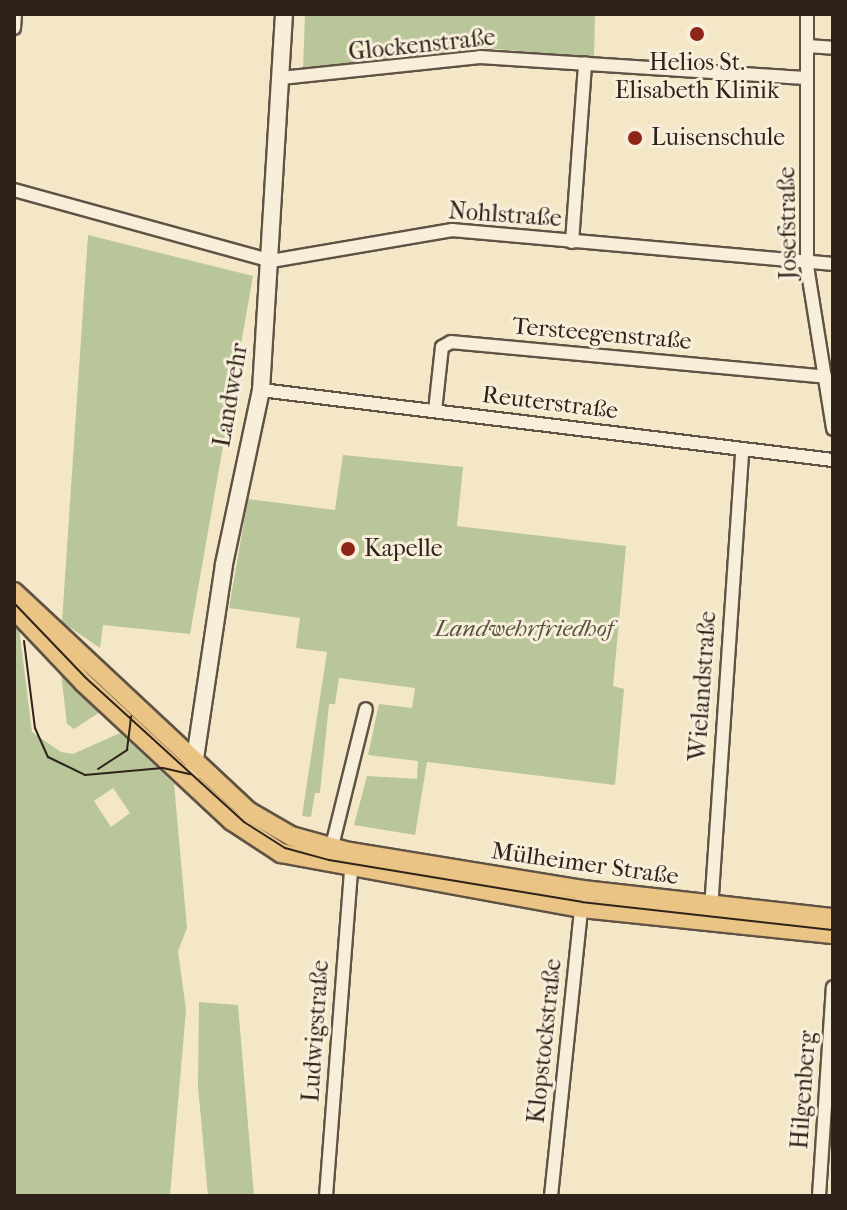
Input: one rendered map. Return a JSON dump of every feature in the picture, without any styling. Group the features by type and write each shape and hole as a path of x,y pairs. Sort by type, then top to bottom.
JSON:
{"main road":[{"name":"Mülheimer Straße","path":"14,592 60,635 258,841 281,853 330,857 720,923 833,934"},
{"name":"Mülheimer Straße","path":"14,609 84,683 173,765 193,772"},
{"name":"Mülheimer Straße","path":"330,857 351,870 582,899 710,905 833,918"}],"street":[{"path":"14,28 15,14"},
{"name":"Landwehr","path":"193,772 224,564 261,390 284,14"},
{"name":"Josefstraße","path":"807,14 807,266 833,429"},
{"path":"807,46 833,48"},
{"name":"Glockenstraße","path":"281,78 470,58 806,78"},
{"path":"572,242 585,63"},
{"name":"Nohlstraße","path":"14,190 271,261 445,231 807,266 833,264"},
{"name":"Tersteegenstraße","path":"435,411 441,351 451,342 825,377"},
{"name":"Reuterstraße","path":"261,390 833,460"},
{"name":"Wielandstraße","path":"710,905 742,449"},
{"path":"330,857 366,709"},
{"name":"Ludwigstraße","path":"326,1196 351,870"},
{"name":"Klopstockstraße","path":"551,1196 582,899"},
{"path":"710,905 720,923"},
{"name":"Hilgenberg","path":"819,1196 833,987"}],"green space":[{"path":"305,14 595,14 594,58 486,48 303,70"},
{"path":"88,235 253,276 190,634 103,625 100,648 62,622"},
{"name":"Landwehrfriedhof","path":"343,455 463,467 457,526 626,546 613,686 624,689 615,785 427,762 415,835 354,825 367,776 417,779 418,761 368,755 379,704 412,708 415,688 339,678 335,704 329,704 320,793 315,793 311,817 302,816 327,652 296,648 300,618 229,608 248,499 335,510"},
{"path":"14,624 19,628 32,732 61,752 73,754 120,733 174,784 187,928 178,951 186,1010 170,1196 14,1196","holes":["113,788 130,813 111,827 94,801"]},
{"path":"61,673 100,712 74,729 67,724"},
{"path":"199,1002 238,1005 254,1196 208,1196 198,1086"}],"tram line":[{"path":"14,603 87,679 244,822 285,848 329,860 582,902 833,930"},
{"path":"24,641 35,728 48,757 85,775 163,768 190,774"},
{"path":"98,769 127,750 131,716"}],"place":[{"name":"Helios St. Elisabeth Klinik","path":"697,34"},
{"name":"Luisenschule","path":"635,138"},
{"name":"Kapelle","path":"348,549"}]}
